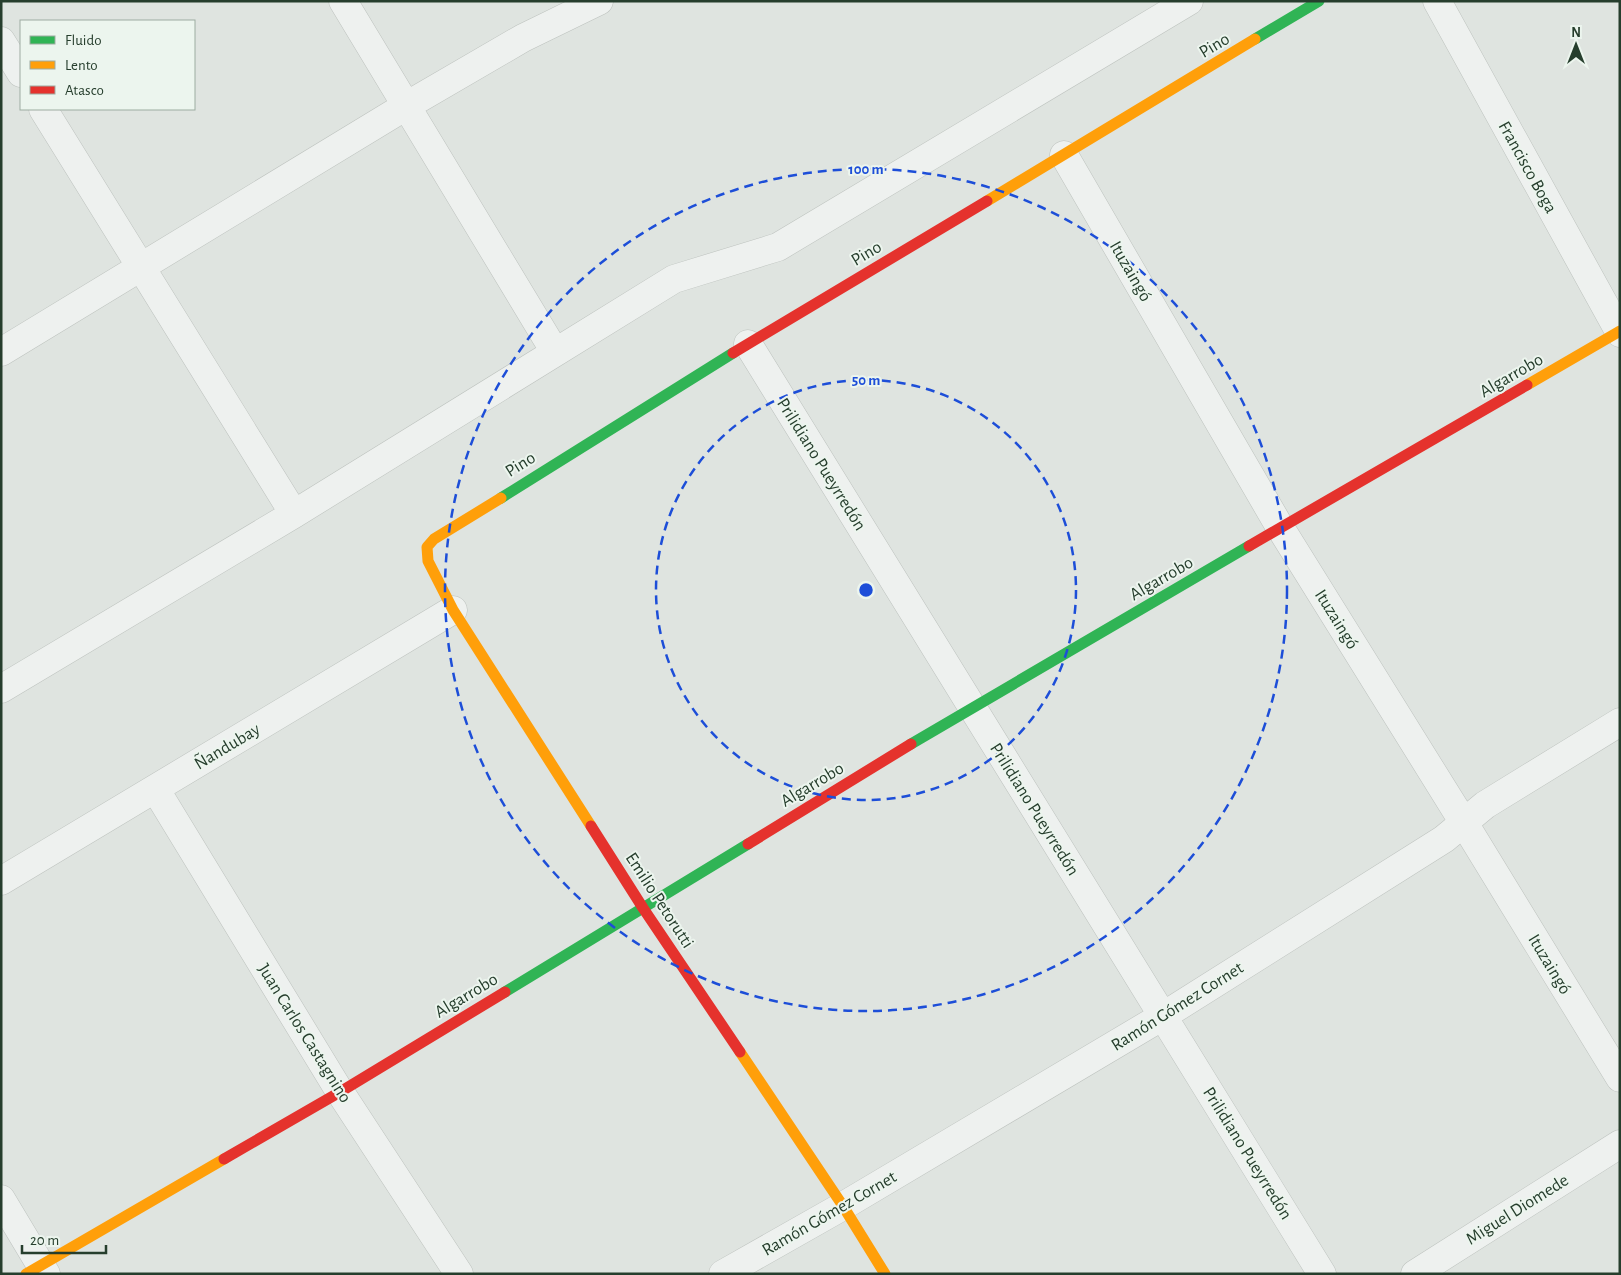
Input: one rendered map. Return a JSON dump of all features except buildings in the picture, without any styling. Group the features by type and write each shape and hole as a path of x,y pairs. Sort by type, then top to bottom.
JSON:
{"street":[{"path":"343,1 554,352"},
{"path":"1,352 406,106 523,38 598,1"},
{"path":"1,689 294,514 674,279 778,246 1189,1"},
{"name":"Pino","path":"434,539 748,344 1319,1"},
{"name":"Francisco Boga","path":"1437,1 1619,332"},
{"path":"1,41 20,71"},
{"path":"44,110 294,514"},
{"name":"Ituzaingó","path":"1064,155 1281,529 1620,1078"},
{"name":"Algarrobo","path":"38,1271 340,1092 972,707 1619,332"},
{"name":"Prilidiano Pueyrredón","path":"748,344 1322,1274"},
{"name":"Emilio Petorutti","path":"434,539 428,547 428,561 453,610 643,908 843,1206 885,1274"},
{"name":"Ñandubay","path":"1,881 156,790 453,610"},
{"name":"Ramón Gómez Cornet","path":"723,1274 843,1206 1163,1016 1444,839 1484,805 1620,722"},
{"name":"Juan Carlos Castagnino","path":"156,790 340,1092 459,1274"},
{"name":"Miguel Diomede","path":"1415,1274 1620,1144"},
{"path":"1,1199 38,1271"}],"traffic: fast":[{"path":"1255,39 1319,1"},
{"path":"501,498 733,353"},
{"path":"911,744 1249,546"},
{"path":"505,992 748,844"}],"traffic: slow":[{"path":"987,201 1255,39"},
{"path":"1527,385 1620,331"},
{"path":"501,498 434,539 427,547 428,561 453,610 591,826"},
{"path":"740,1052 843,1206 885,1274"},
{"path":"26,1274 224,1159"}],"traffic: jam":[{"path":"733,353 987,201"},
{"path":"1249,546 1527,385"},
{"path":"748,844 911,744"},
{"path":"591,826 643,908 740,1052"},
{"path":"224,1159 340,1092 505,992"}]}
